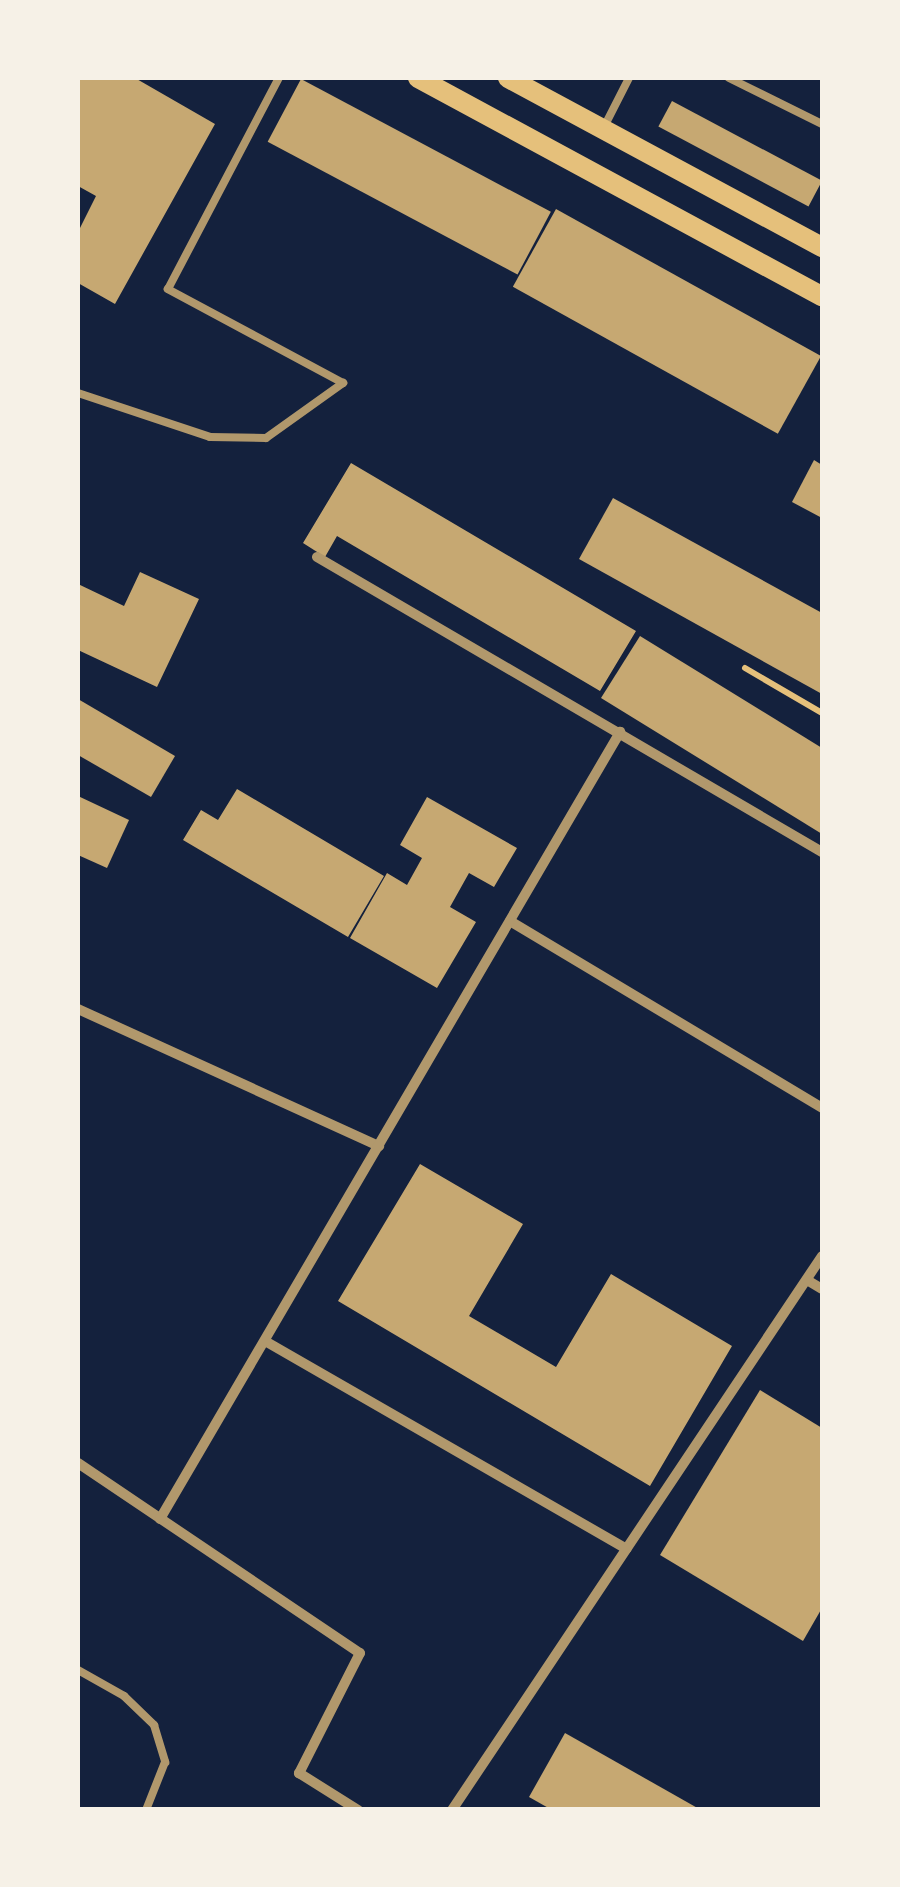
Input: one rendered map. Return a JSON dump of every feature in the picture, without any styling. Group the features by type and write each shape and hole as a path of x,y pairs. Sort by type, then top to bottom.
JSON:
{"main road":[{"path":"418,78 822,296"},
{"path":"508,78 822,247"}],"street":[{"path":"318,557 822,852"},
{"path":"160,1519 620,732"},
{"path":"510,921 822,1108"},
{"path":"78,1009 379,1146"},
{"path":"452,1810 822,1256"},
{"path":"807,1280 822,1289"},
{"path":"265,1341 626,1550"},
{"path":"78,1463 360,1653 299,1774 358,1810"}],"lane":[{"path":"78,393 210,438 266,438 342,383 168,288 279,78"},
{"path":"603,129 630,78"},
{"path":"729,78 822,124"},
{"path":"78,1670 124,1696 154,1725 164,1762 146,1810"}],"path":[{"path":"746,668 822,713"}],"building":[{"path":"78,78 135,78 215,124 115,304 78,283 78,232 96,196 78,186"},
{"path":"301,79 551,212 518,275 268,142"},
{"path":"672,101 822,181 808,206 658,127"},
{"path":"556,209 821,356 778,434 513,287"},
{"path":"814,460 822,465 822,518 792,502"},
{"path":"351,463 636,631 600,691 337,536 325,557 303,543"},
{"path":"613,498 822,613 822,694 579,559"},
{"path":"140,572 199,599 157,687 78,650 78,584 124,606"},
{"path":"640,636 822,748 822,834 601,698"},
{"path":"78,699 175,756 151,797 78,755"},
{"path":"237,789 384,876 348,937 183,840 201,810 218,820"},
{"path":"78,796 129,820 107,868 78,855"},
{"path":"427,797 517,848 494,887 469,873 450,907 476,922 437,988 350,938 387,873 407,885 422,858 400,845"},
{"path":"420,1164 523,1224 469,1316 556,1367 611,1274 732,1346 650,1486 338,1301"},
{"path":"760,1390 822,1428 822,1608 803,1641 660,1555"},
{"path":"565,1733 701,1810 552,1810 529,1797"}]}
